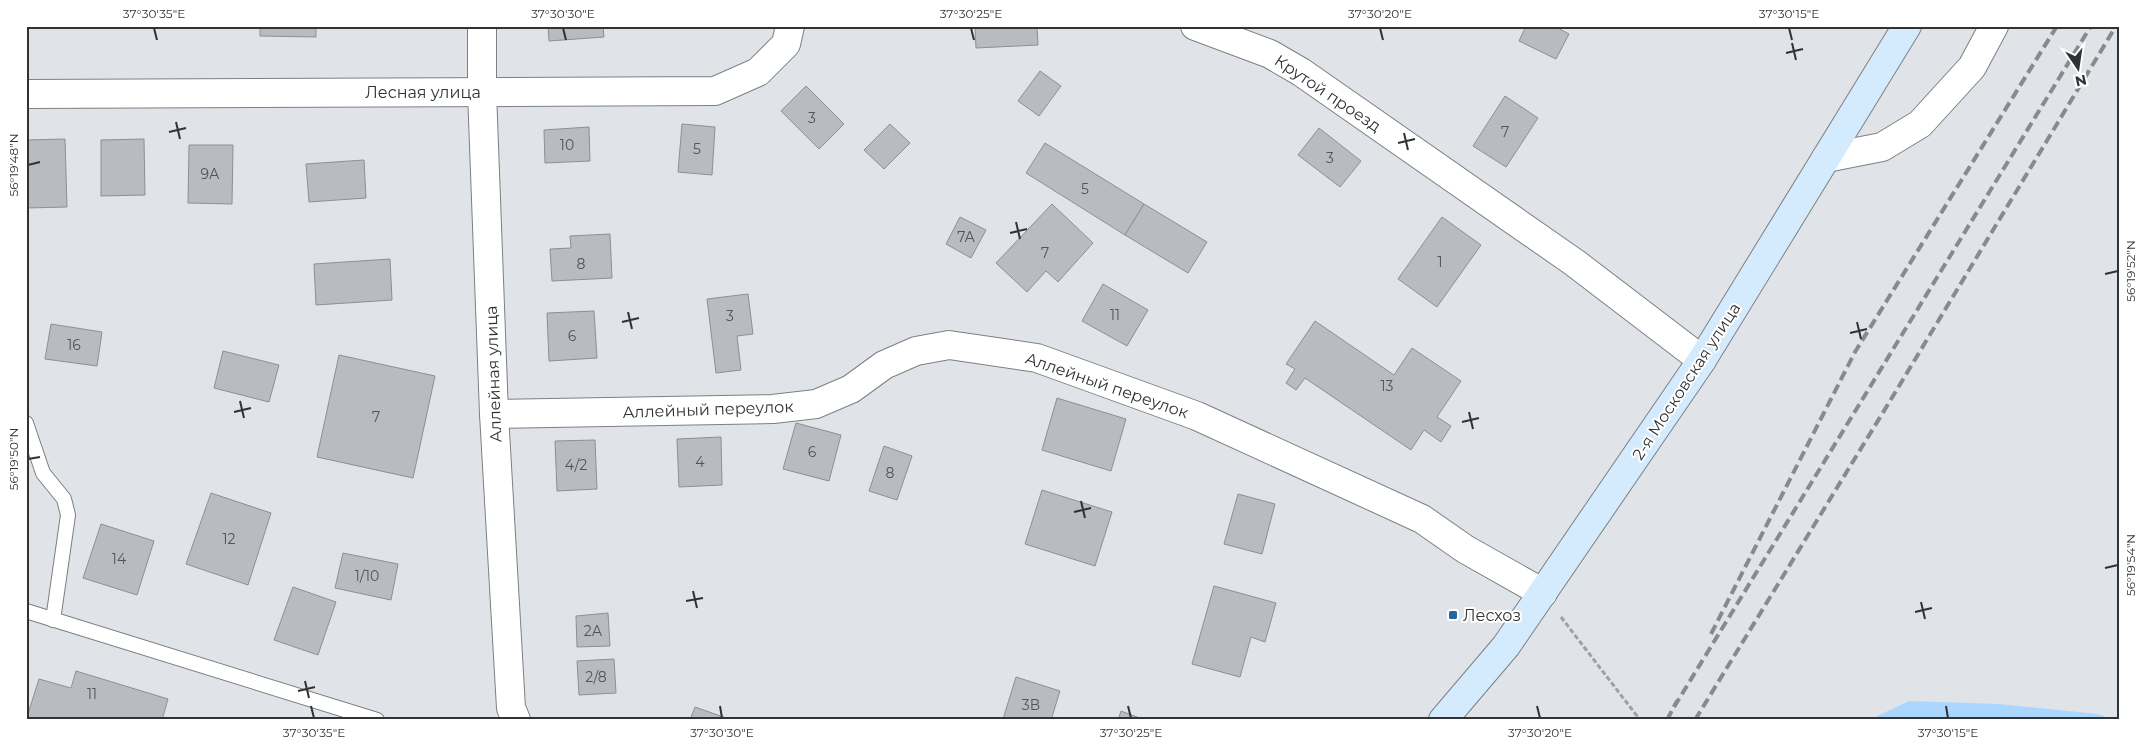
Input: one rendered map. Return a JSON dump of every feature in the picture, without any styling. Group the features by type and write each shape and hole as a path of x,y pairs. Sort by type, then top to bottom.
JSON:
{"main road":[{"name":"2-я Московская улица","path":"1443,720 1506,646 1702,360 1907,26"}],"street":[{"name":"Аллейная улица","path":"482,26 482,92 494,414 511,708 516,720"},
{"name":"Лесная улица","path":"26,94 715,91 758,72 786,44 790,26"},
{"name":"Крутой проезд","path":"1195,26 1270,54 1301,72 1575,263 1702,360"},
{"path":"1826,158 1882,147 1920,124 1972,68 1994,26"},
{"name":"Аллейный переулок","path":"494,414 773,409 816,404 851,389 884,365 924,350 949,345 1037,358 1197,416 1422,519 1465,549 1543,593"}],"lane":[{"path":"26,422 43,473 64,499 68,515 53,620"},
{"path":"26,611 377,720"}],"path":[{"path":"1543,593 1637,716 1634,720"}],"shaded area":[{"path":"1909,701 1999,704 2098,714 2113,720 1869,720"}],"building":[{"path":"260,26 316,26 316,37 260,36"},
{"path":"548,26 603,26 604,37 549,41"},
{"path":"975,26 1037,26 1038,45 976,48"},
{"path":"1526,26 1554,26 1569,34 1556,59 1519,41"},
{"path":"1040,71 1061,86 1039,116 1018,101"},
{"path":"806,86 844,124 819,149 781,111"},
{"path":"1505,96 1538,118 1506,167 1473,146"},
{"path":"682,124 715,127 712,175 678,172"},
{"path":"890,124 910,143 884,169 864,150"},
{"path":"589,127 590,161 545,163 544,130"},
{"path":"1319,128 1361,161 1340,187 1298,155"},
{"path":"65,139 67,207 26,208 26,140"},
{"path":"144,139 145,195 101,196 101,140"},
{"path":"1045,143 1144,204 1125,235 1026,173"},
{"path":"189,145 233,145 232,204 188,203"},
{"path":"364,160 366,198 309,202 306,164"},
{"path":"1052,204 1093,243 1058,282 1046,271 1027,292 996,263"},
{"path":"1144,204 1207,242 1188,273 1125,235"},
{"path":"960,217 986,230 971,258 946,244"},
{"path":"1442,217 1481,245 1437,307 1398,279"},
{"path":"610,234 612,278 552,281 550,249 571,248 570,236"},
{"path":"390,259 392,300 316,305 314,264"},
{"path":"1103,284 1148,310 1127,346 1082,321"},
{"path":"748,294 753,334 737,336 741,370 716,373 707,299"},
{"path":"594,311 597,358 549,361 547,313"},
{"path":"1315,321 1394,375 1412,348 1461,381 1437,417 1451,426 1441,442 1424,430 1411,450 1305,378 1296,390 1286,383 1295,369 1286,364"},
{"path":"51,324 102,332 97,366 45,359"},
{"path":"223,351 279,365 269,402 214,388"},
{"path":"339,355 435,376 413,478 317,457"},
{"path":"1057,398 1126,419 1111,471 1042,450"},
{"path":"796,423 841,435 829,481 783,469"},
{"path":"721,437 722,485 679,487 677,439"},
{"path":"595,440 597,489 557,491 555,441"},
{"path":"884,446 912,456 897,500 869,491"},
{"path":"1042,490 1112,512 1095,566 1025,544"},
{"path":"211,493 271,513 248,585 186,564"},
{"path":"1238,494 1275,504 1262,554 1224,544"},
{"path":"101,524 154,541 137,595 83,578"},
{"path":"343,553 398,564 391,600 335,588"},
{"path":"1214,586 1276,603 1265,642 1251,637 1240,677 1192,664"},
{"path":"293,587 336,602 318,655 274,640"},
{"path":"608,613 610,646 577,647 576,616"},
{"path":"614,659 616,693 579,695 577,661"},
{"path":"76,671 168,699 162,720 26,720 39,679 71,688"},
{"path":"1016,677 1060,691 1051,720 1003,719"},
{"path":"695,707 729,719 729,720 690,720"},
{"path":"1121,711 1145,720 1118,720"}],"railway":[{"path":"1711,634 1855,352 2057,26"},
{"path":"1674,707 2091,26"},
{"path":"1695,720 2116,26"},
{"path":"1667,720 1677,701"}],"place":[{"name":"Лесхоз","path":"1453,615"}]}
